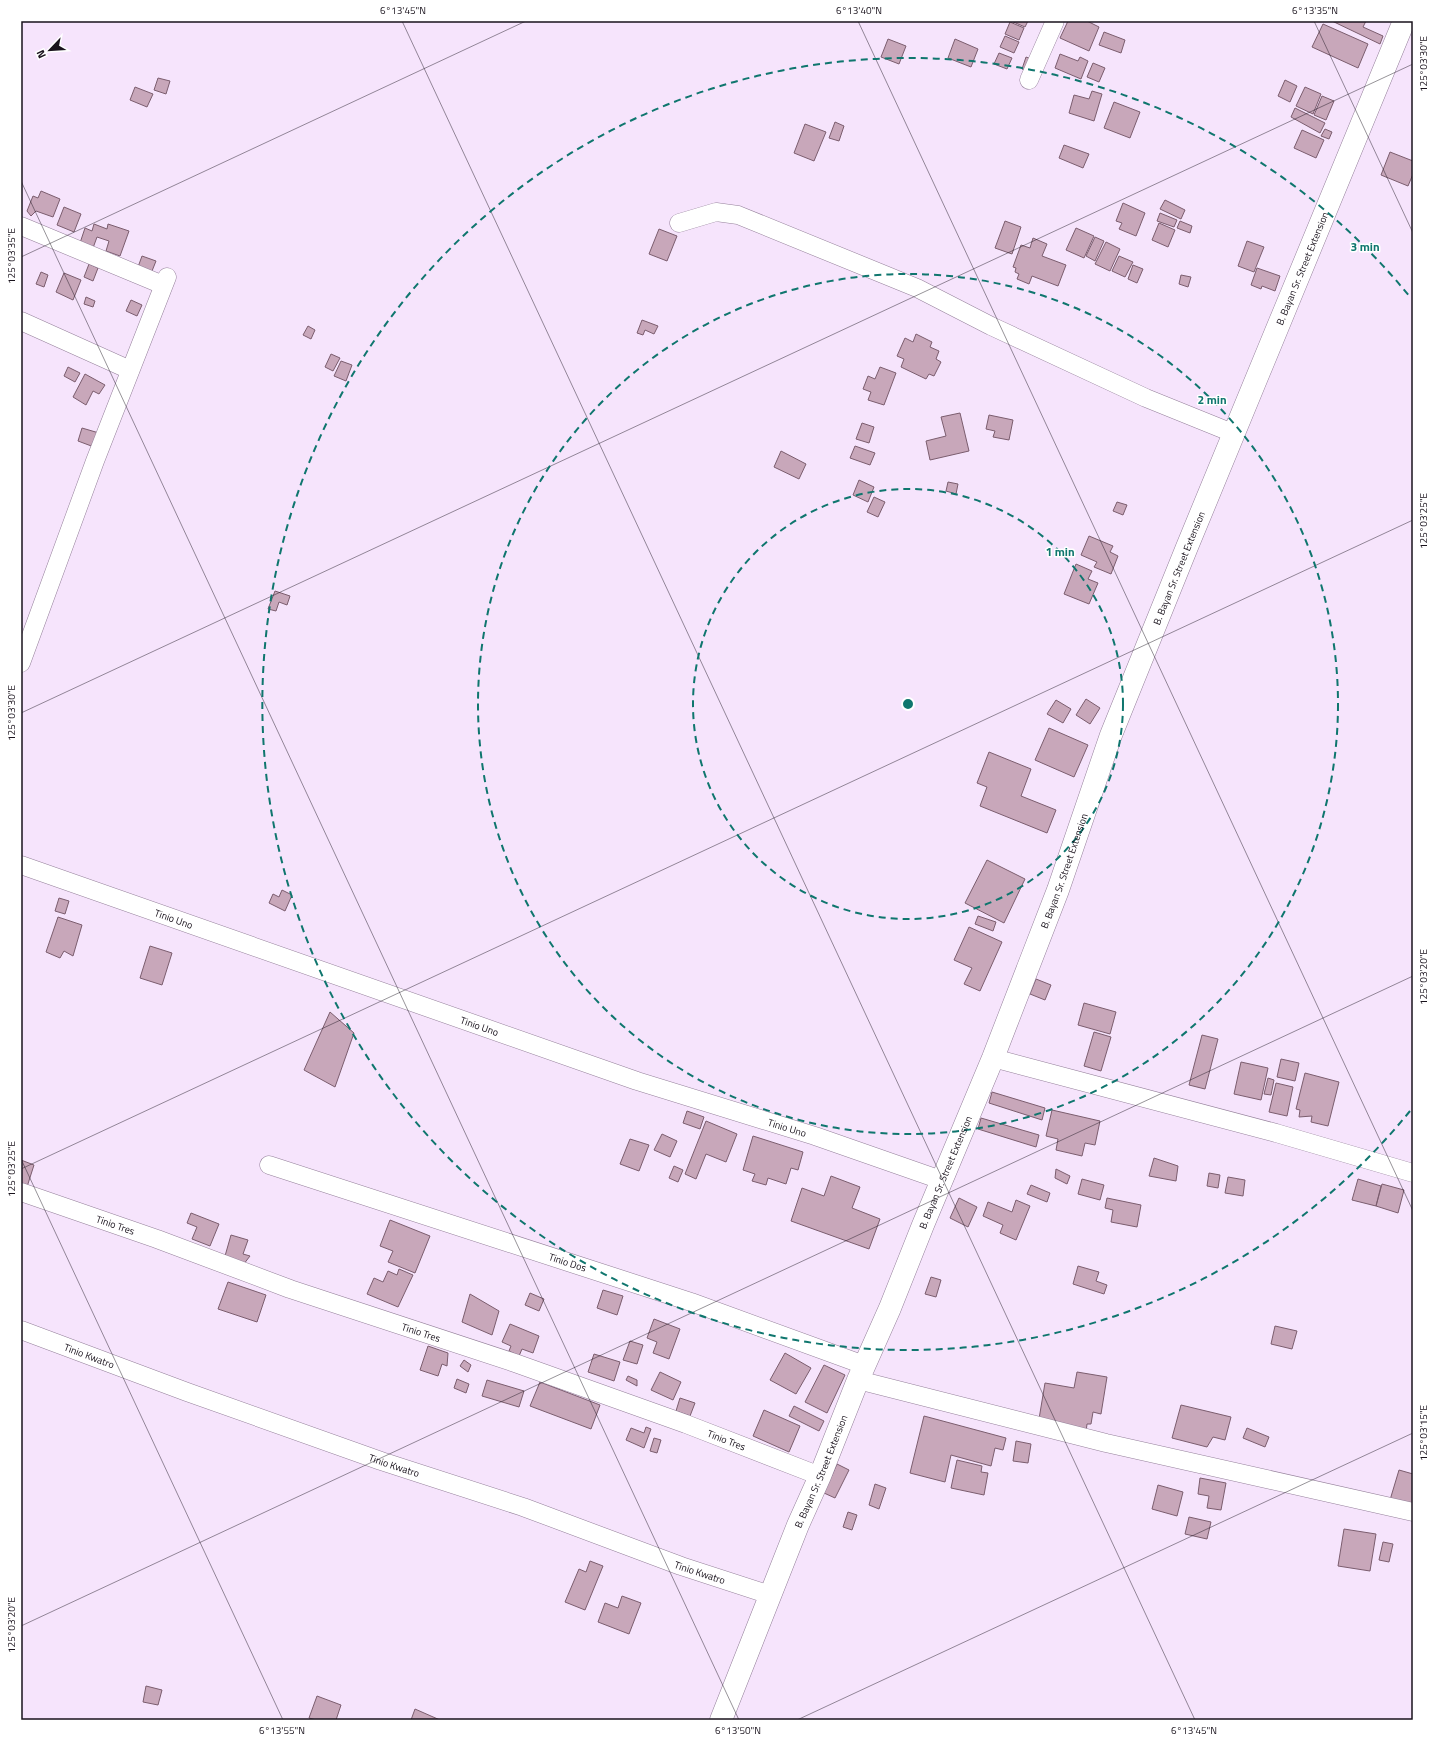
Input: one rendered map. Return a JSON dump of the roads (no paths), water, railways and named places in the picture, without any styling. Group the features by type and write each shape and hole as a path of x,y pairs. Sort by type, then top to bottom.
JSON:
{"street":[{"path":"1029,80 1055,21"},
{"name":"B. Bayan Sr. Street Extension","path":"721,1720 798,1525 820,1476 861,1373 890,1308 941,1180 993,1058 1058,890 1111,735 1404,21"},
{"path":"679,223 716,212 738,215 917,288 991,326 1146,398 1235,434"},
{"path":"21,226 165,281 130,370 21,663"},
{"path":"21,320 130,370"},
{"name":"Tinio Uno","path":"21,865 637,1081 815,1136 941,1180"},
{"path":"993,1058 1276,1133 1413,1173"},
{"name":"Tinio Dos","path":"269,1165 691,1302 861,1373 1106,1443 1413,1512"},
{"name":"Tinio Tres","path":"21,1192 157,1239 290,1289 515,1363 686,1424 820,1476"},
{"name":"Tinio Kwatro","path":"21,1330 187,1392 381,1461 523,1508 681,1566 770,1595"}]}
